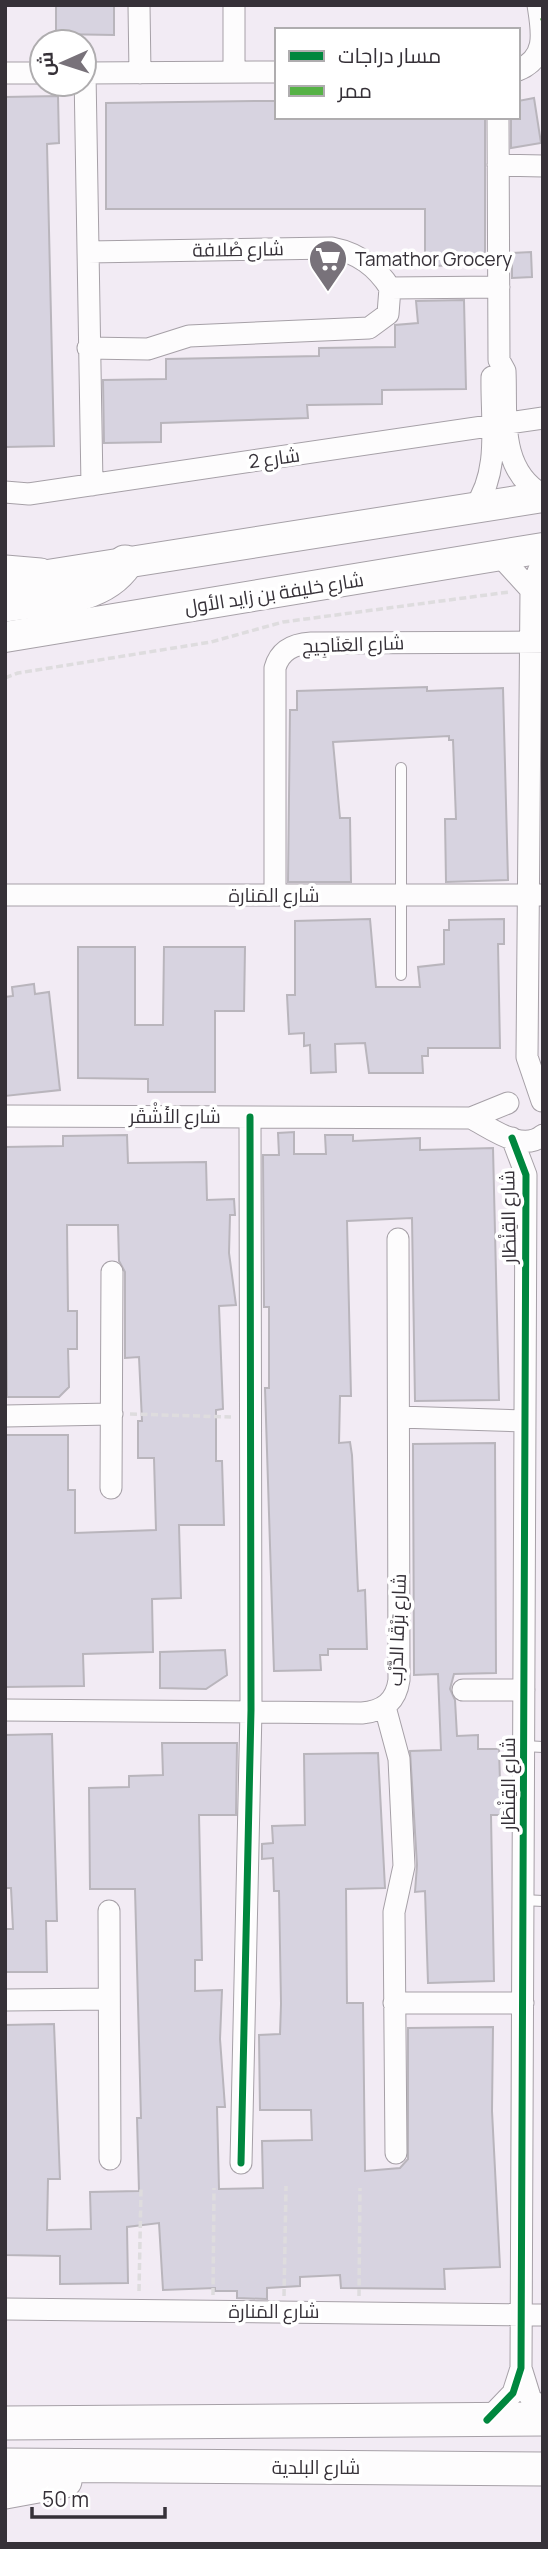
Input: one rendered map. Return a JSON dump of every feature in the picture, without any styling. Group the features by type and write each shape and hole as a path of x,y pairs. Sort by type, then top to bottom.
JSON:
{"highway":[{"path":"5,604 98,587 113,577 125,563"},
{"path":"5,573 40,576"}],"main road":[{"path":"5,582 543,496"},
{"name":"شارع خليفة بن زايد الأول","path":"5,636 543,548"},
{"path":"5,2423 543,2420"},
{"name":"شارع البلدية","path":"5,2465 539,2471"},
{"path":"5,2492 72,2480 113,2465"}],"street":[{"path":"139,5 141,73"},
{"path":"234,5 234,72"},
{"path":"520,69 535,59 542,44 538,5"},
{"path":"98,73 275,72"},
{"path":"5,73 28,73"},
{"path":"85,98 92,485"},
{"path":"474,508 485,490 491,470 505,371 499,360 498,119"},
{"path":"498,165 543,166"},
{"name":"شارع صْلافة","path":"88,252 332,248 352,254 370,264 390,288"},
{"path":"88,348 148,349 189,336 369,328 388,314 390,288 499,287"},
{"name":"شارع 2","path":"5,492 29,494 543,418"},
{"path":"499,424 516,470 528,485 543,496"},
{"path":"500,556 531,590"},
{"path":"510,1101 527,1057 536,895 537,642 531,590 543,559"},
{"name":"شارع العَنَاجِيج","path":"275,895 275,668 284,651 296,645 311,643 537,642"},
{"name":"شارع المَنارة","path":"5,895 536,895"},
{"path":"527,1057 542,1101"},
{"path":"510,1101 527,1095 542,1101"},
{"name":"شارع الأَشْقَر","path":"5,1116 471,1118 510,1101"},
{"name":"شارع القِنْطَار","path":"487,2420 513,2393 532,2315 523,2003 533,1901 533,1747 524,1690 526,1175 512,1138 502,1121 510,1101"},
{"path":"241,2162 251,1710 250,1117"},
{"name":"شارع الأَشْقَر","path":"471,1118 512,1138"},
{"path":"512,1138 523,1143 541,1137"},
{"name":"شارع القِنْطَار","path":"526,1175 541,1137"},
{"name":"شارع بَرْقَا الدَّرْب","path":"396,2153 394,1900 404,1866 399,1759 384,1707 395,1696 399,1680 398,1239"},
{"path":"111,1488 112,1272"},
{"path":"5,1416 112,1414"},
{"path":"399,1418 525,1421"},
{"path":"463,1690 524,1690"},
{"path":"5,1710 362,1713 384,1707"},
{"path":"109,1910 110,2159"},
{"path":"5,2000 109,1999"},
{"path":"394,2003 523,2003"},
{"name":"شارع المَنارة","path":"5,2309 532,2315"},
{"name":"شارع القِنْطَار","path":"521,2368 530,2397 543,2413"}],"lane":[{"path":"401,768 401,975"}],"path":[{"path":"5,678 18,673 211,642 282,622 531,590"},
{"path":"112,1414 251,1417"},
{"path":"284,2312 286,2186"},
{"path":"213,2311 214,2188"},
{"path":"359,2312 360,2188"},
{"path":"138,2311 141,2189"}],"building":[{"path":"56,5 114,5 114,35 98,35 98,28 56,28"},
{"path":"5,97 58,98 59,143 47,144 54,446 5,447"},
{"path":"534,98 541,143 511,148 511,119 520,119 520,101"},
{"path":"275,101 275,119 485,119 485,251 482,265 425,266 425,209 106,209 106,103"},
{"path":"531,252 532,277 512,278 512,253"},
{"path":"464,300 466,389 382,390 382,404 307,405 308,418 161,423 161,442 104,443 103,380 166,379 166,359 319,356 319,348 395,347 395,325 418,323 416,301"},
{"path":"427,687 427,691 503,688 508,880 446,882 445,819 456,819 453,740 449,740 449,736 333,742 340,818 350,818 351,882 288,882 290,710 297,710 297,691"},
{"path":"370,919 376,987 420,987 418,967 444,964 444,930 449,930 449,920 504,919 504,944 498,944 500,1048 428,1048 428,1056 422,1056 423,1073 369,1073 365,1043 335,1044 336,1072 311,1073 310,1045 304,1046 304,1033 289,1034 287,995 295,995 295,921"},
{"path":"78,947 135,947 135,1025 163,1025 164,947 245,947 244,1011 215,1011 215,1092 148,1092 148,1079 78,1078"},
{"path":"34,984 35,994 49,992 60,1090 5,1096 5,997 13,996 12,987"},
{"path":"294,1132 294,1154 326,1154 325,1135 353,1135 353,1141 420,1138 420,1150 493,1148 499,1400 415,1401 412,1218 347,1221 351,1396 340,1396 339,1443 350,1442 352,1455 358,1591 365,1590 367,1649 328,1649 328,1655 320,1655 321,1670 274,1671 265,1388 269,1388 269,1307 264,1307 263,1155 279,1155 278,1133"},
{"path":"127,1135 128,1163 206,1162 207,1200 234,1199 235,1215 230,1215 229,1253 236,1305 219,1306 223,1409 216,1410 216,1461 222,1461 224,1525 179,1525 181,1598 152,1599 153,1652 83,1654 84,1686 5,1687 5,1435 68,1435 68,1490 75,1490 75,1533 156,1530 154,1458 138,1458 138,1421 142,1421 139,1357 125,1358 125,1272 119,1261 118,1225 67,1225 68,1311 77,1311 77,1349 68,1349 69,1387 59,1397 7,1397 5,1147 63,1146 63,1136"},
{"path":"495,1443 496,1673 454,1674 450,1689 455,1700 457,1736 478,1735 478,1749 499,1749 501,1815 491,1815 494,1981 428,1983 425,1891 415,1892 417,1865 410,1751 441,1750 438,1674 414,1675 413,1444"},
{"path":"225,1650 227,1675 206,1689 160,1688 160,1652"},
{"path":"52,1734 57,1921 46,1921 47,1972 5,1972 5,1929 13,1929 11,1888 5,1888 5,1735"},
{"path":"162,1743 237,1743 236,1815 199,1815 202,1960 195,1960 195,1991 222,1990 220,2039 225,2107 217,2107 219,2189 263,2188 262,2141 312,2140 311,2110 260,2110 259,2035 280,2034 281,2004 279,1891 274,1891 273,1858 262,1859 262,1844 273,1843 272,1826 305,1825 304,1754 378,1753 385,1888 346,1889 347,2003 363,2003 365,2171 400,2168 408,2159 408,2028 493,2027 492,2111 500,2267 444,2269 445,2289 341,2288 340,2275 300,2277 300,2286 267,2288 267,2299 237,2298 237,2291 215,2291 215,2288 163,2290 159,2223 127,2227 128,2283 60,2284 60,2256 5,2255 5,2025 54,2024 60,2179 48,2179 47,2230 91,2229 90,2192 139,2191 137,2118 141,2118 135,1889 90,1889 89,1788 129,1787 129,1776 163,1775"}],"cycle path":[{"path":"241,2163 251,1710 250,1117"},
{"path":"487,2420 513,2393 521,2368 526,1175 512,1138"}],"place":[{"name":"Tamathor Grocery","path":"328,293"}]}
